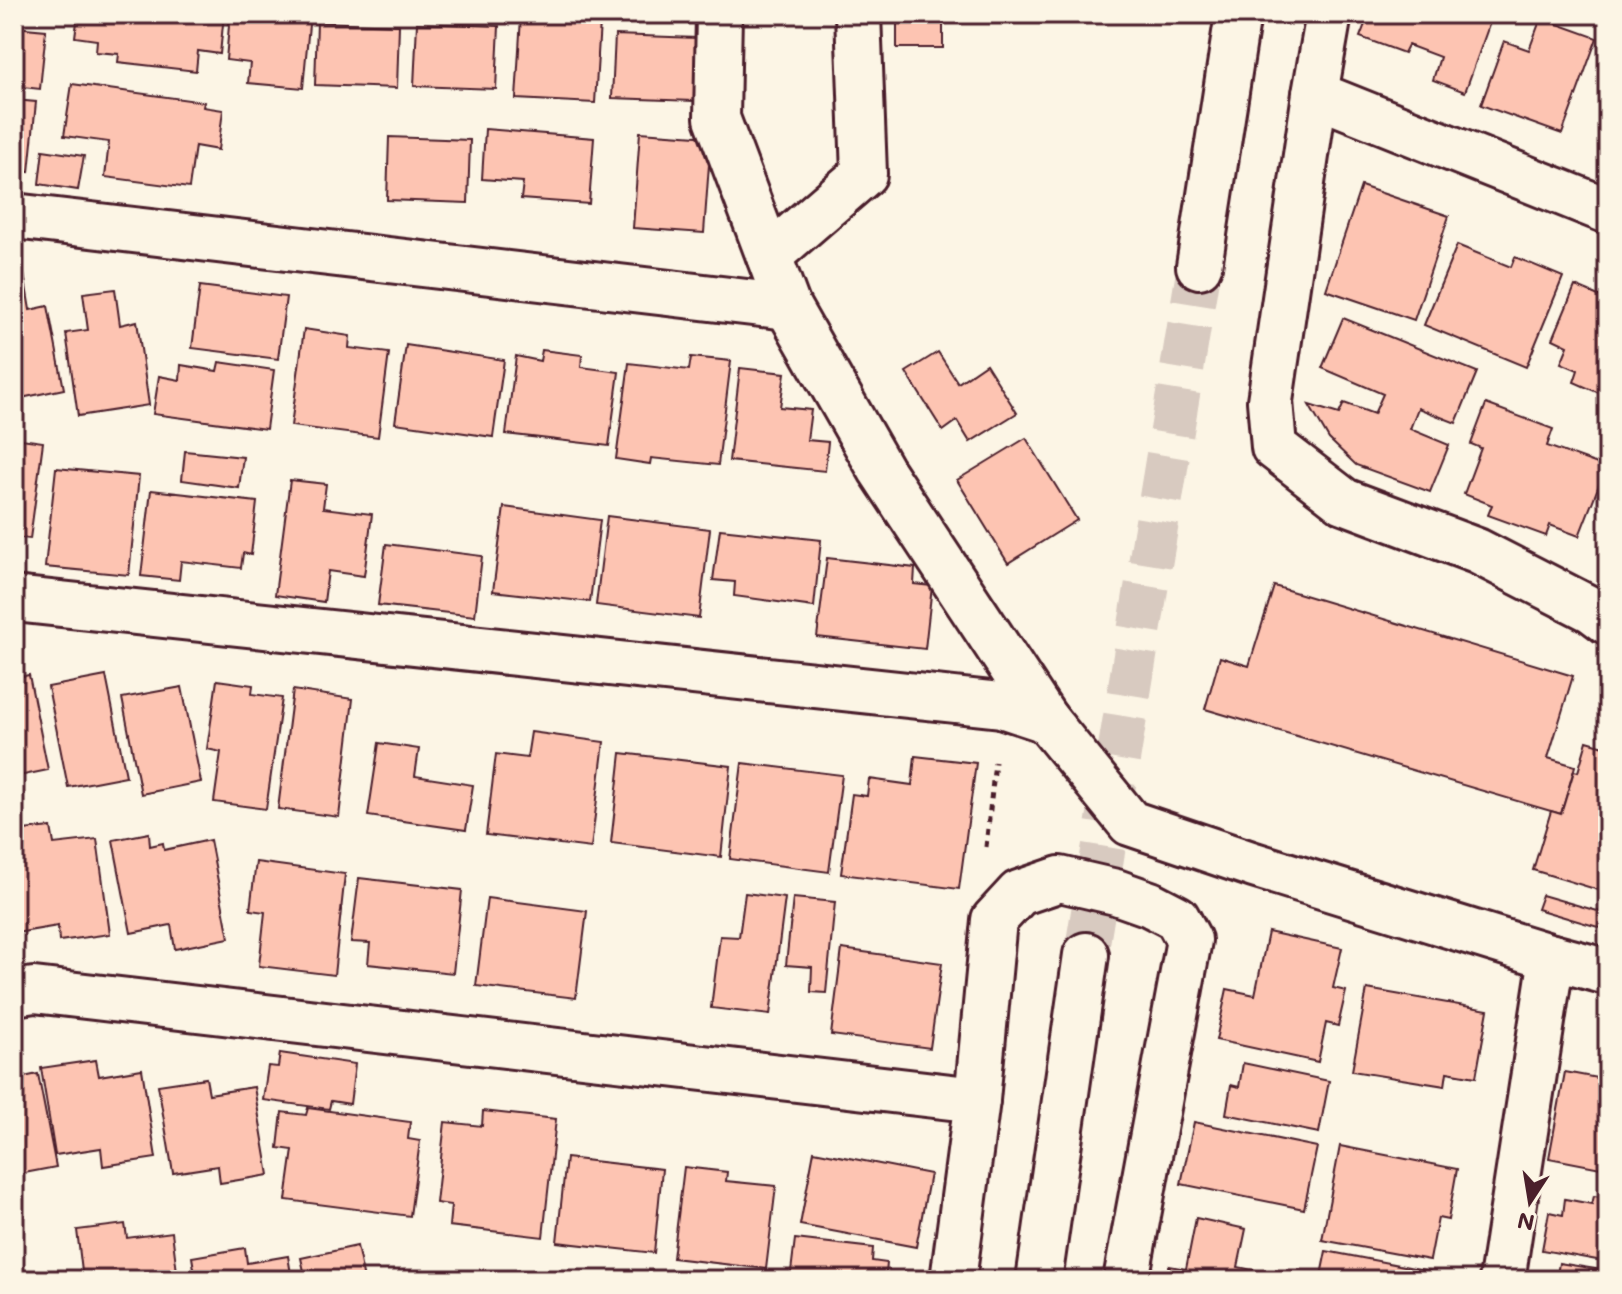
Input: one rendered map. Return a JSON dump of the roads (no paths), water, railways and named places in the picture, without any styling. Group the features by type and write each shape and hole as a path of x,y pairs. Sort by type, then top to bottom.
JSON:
{"street":[{"path":"719,14 717,118 788,307 881,470 1046,720 1130,823 1254,865 1608,972"},
{"path":"769,256 864,174 858,14"},
{"path":"1199,266 1238,14"},
{"path":"1329,14 1270,401 1274,447 1344,501 1477,551 1592,610 1608,622"},
{"path":"1315,94 1608,211"},
{"path":"14,216 788,307"},
{"path":"14,599 1001,705 1046,720"},
{"path":"1116,892 1130,823"},
{"path":"953,1280 977,1100 994,920 1019,893 1060,879 1116,892 1150,904 1177,918 1189,940 1126,1280"},
{"path":"1039,1280 1086,955"},
{"path":"1502,1280 1552,957"},
{"path":"14,993 34,990 977,1100"}],"tunnel":[{"path":"1086,955 1199,266"}]}
